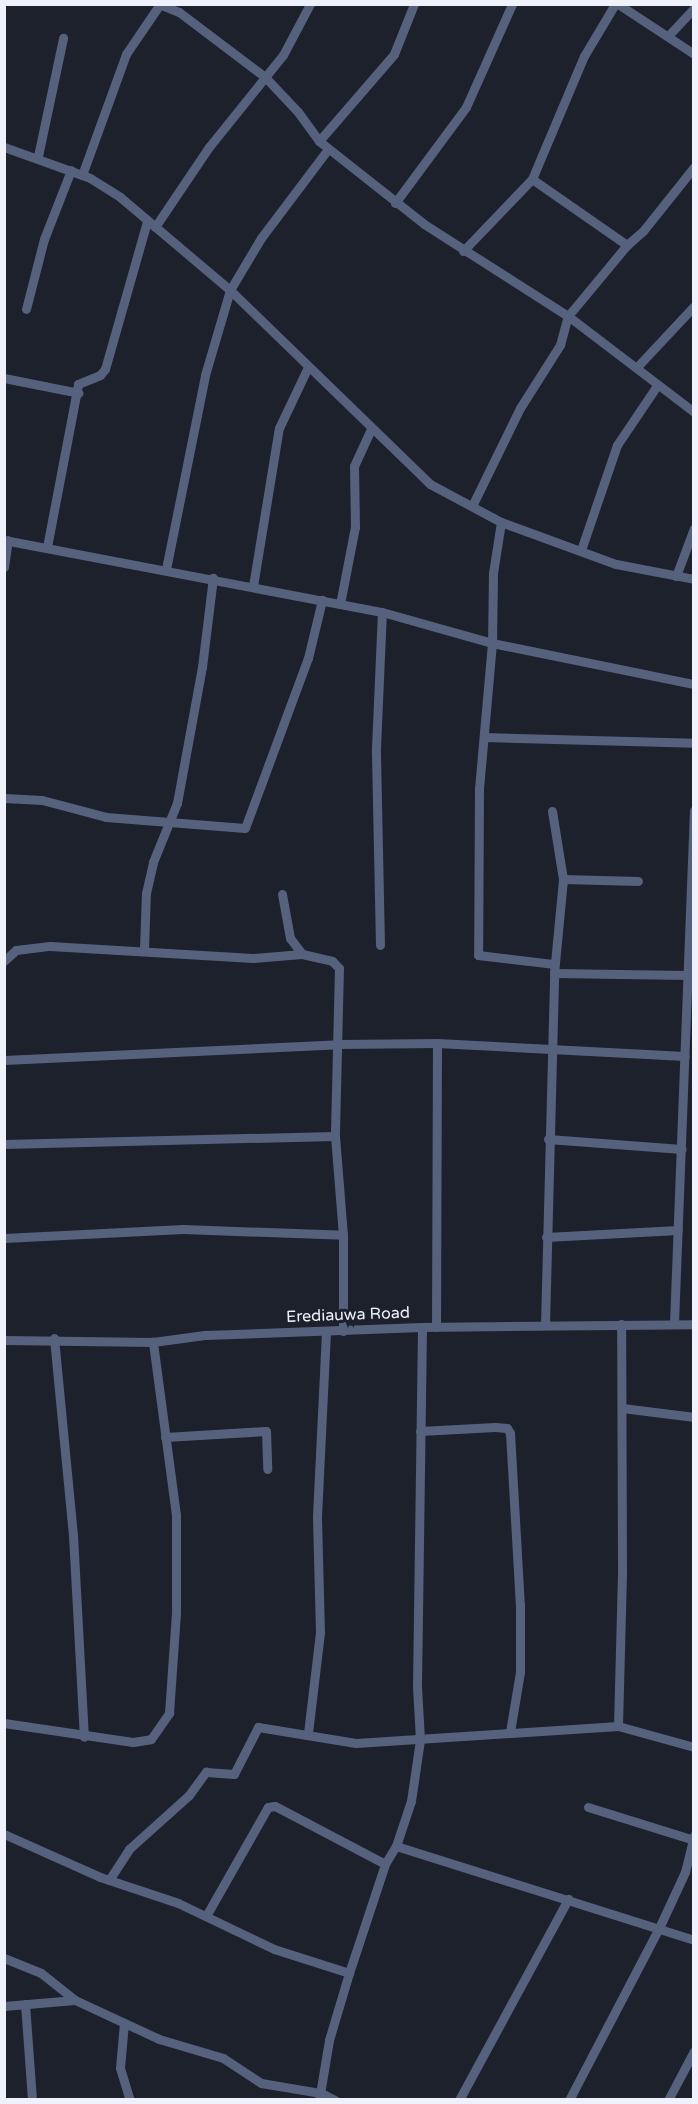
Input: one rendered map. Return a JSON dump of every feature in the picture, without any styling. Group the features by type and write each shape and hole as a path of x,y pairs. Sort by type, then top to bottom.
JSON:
{"street":[{"path":"47,547 80,380 100,375 105,369 151,225 209,147 283,55 310,4"},
{"path":"319,141 394,54 414,4"},
{"path":"395,202 466,107 512,4"},
{"path":"463,252 532,179 584,56 616,4 693,54"},
{"path":"82,174 126,54 160,5 179,12 265,77 298,112 319,141 395,202 463,252 497,268 568,316 693,412"},
{"path":"668,36 693,8"},
{"path":"38,156 63,38"},
{"path":"4,147 38,156 82,174 120,197 230,290 430,484 501,522 616,564 693,579"},
{"path":"166,569 205,375 230,290 261,238 328,149"},
{"path":"471,506 520,408 560,345 568,316 627,245 643,231 693,167"},
{"path":"26,309 44,239 72,170"},
{"path":"532,179 627,245"},
{"path":"637,367 693,306"},
{"path":"253,586 279,428 308,367"},
{"path":"4,378 79,393"},
{"path":"581,550 617,445 658,384"},
{"path":"340,604 355,527 354,466 371,429"},
{"path":"501,522 493,573 492,643 479,789 478,955 554,968 687,975"},
{"path":"676,576 693,528"},
{"path":"4,567 6,540 382,612 492,643 693,684"},
{"path":"144,949 146,893 177,803 202,667 213,578"},
{"path":"4,798 42,800 106,817 168,824 233,830 248,825 309,658 322,600"},
{"path":"380,945 375,748 382,612"},
{"path":"484,737 693,742"},
{"path":"674,1323 693,810"},
{"path":"545,1325 554,968 563,879 552,811"},
{"path":"563,879 638,881"},
{"path":"282,894 290,938 302,954"},
{"path":"4,961 16,950 50,946 144,949 253,958 302,954 332,961 339,968 339,1044 335,1136 343,1235 343,1331"},
{"path":"4,1060 339,1044 437,1043 685,1056"},
{"path":"436,1327 437,1043"},
{"path":"4,1144 335,1136"},
{"path":"548,1139 682,1149"},
{"path":"4,1238 183,1229 343,1235"},
{"path":"546,1237 678,1230"},
{"path":"618,1726 621,1324"},
{"name":"Erediauwa Road","path":"4,1340 54,1338 153,1342 205,1335 422,1327 693,1324"},
{"path":"320,2096 329,2040 349,1973 385,1864 396,1846 411,1801 420,1740 417,1686 421,1628 422,1327"},
{"path":"308,1733 320,1633 317,1516 326,1332"},
{"path":"54,1338 73,1535 84,1737"},
{"path":"4,1723 84,1737 133,1742 151,1739 169,1713 176,1612 176,1515 153,1342"},
{"path":"622,1408 693,1416"},
{"path":"420,1431 495,1427 507,1428 510,1432 520,1605 520,1672 510,1732"},
{"path":"165,1437 266,1431 267,1468"},
{"path":"109,1880 129,1849 189,1795 206,1772 234,1774 258,1727 308,1733 356,1743 618,1726 693,1747"},
{"path":"206,1916 268,1807 275,1806 385,1864"},
{"path":"569,2100 659,1928 685,1872 693,1838 588,1807"},
{"path":"4,1834 109,1880 206,1916 274,1949 349,1973"},
{"path":"396,1846 693,1940"},
{"path":"459,2100 568,1899"},
{"path":"4,1958 41,1973 75,2000 159,2039 223,2058 261,2083 335,2100"},
{"path":"4,2006 75,2000"},
{"path":"26,2004 32,2100"},
{"path":"124,2023 120,2068 130,2100"},
{"path":"668,2100 693,2051"}]}
